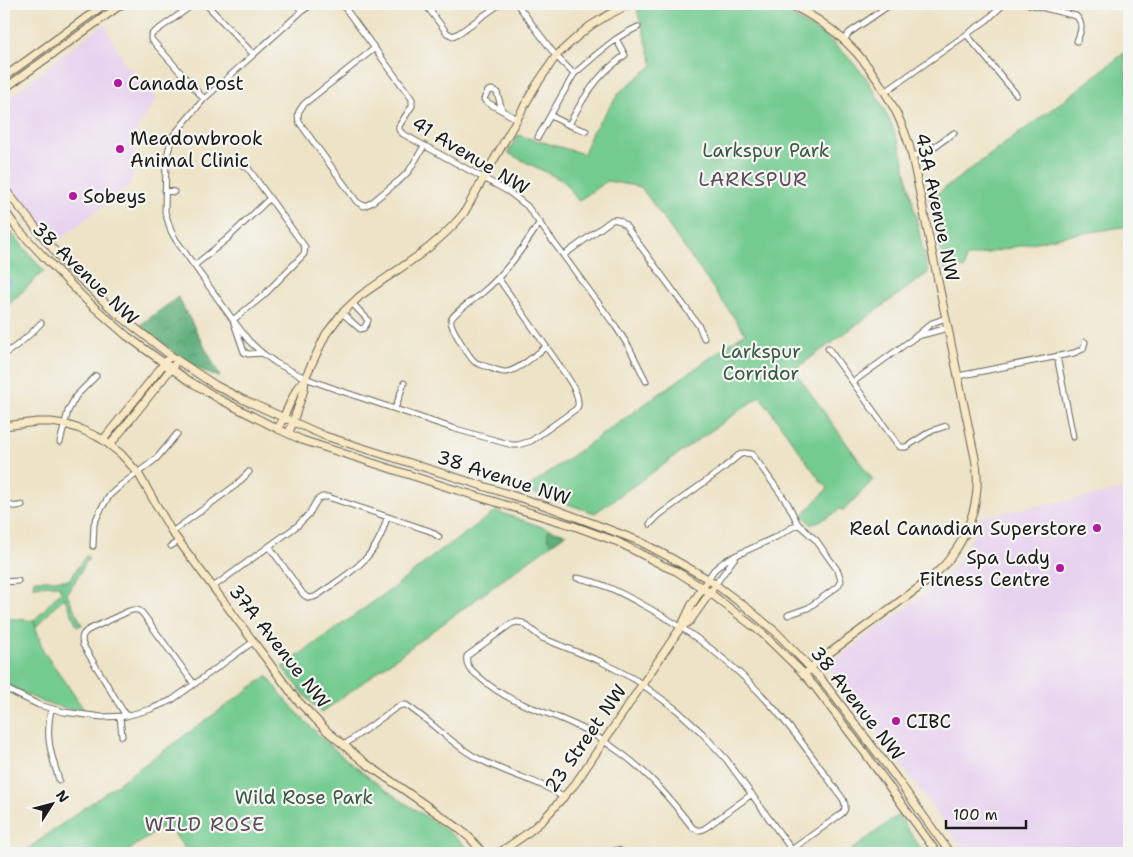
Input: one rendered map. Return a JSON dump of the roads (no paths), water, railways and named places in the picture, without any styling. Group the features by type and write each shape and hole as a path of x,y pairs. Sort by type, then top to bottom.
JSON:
{"street":[{"path":"4,77 105,4"},
{"path":"4,89 122,4"},
{"path":"194,4 151,36 150,39 204,99"},
{"path":"206,4 253,54"},
{"path":"296,4 302,11"},
{"path":"313,4 302,11 204,99 172,137 166,160 165,190 165,212 171,231 232,320 262,353 276,363 305,378 338,390 452,428 518,445 536,437 579,405 570,382 498,278"},
{"name":"41 Avenue NW","path":"342,4 412,99 412,106 399,126 403,134 510,192 532,211 616,327 646,381"},
{"path":"425,4 447,33 453,36 500,4"},
{"path":"518,4 556,56 574,74"},
{"path":"278,429 297,388 305,378 326,334 342,313 352,303 444,235 464,213 535,87 556,56 590,26 630,4"},
{"name":"43A Avenue NW","path":"788,4 818,20 844,40 865,63 885,92 905,130 946,318 978,482 974,507 962,540 940,570 817,662 804,675"},
{"path":"844,40 849,34 891,4"},
{"path":"885,92 993,16 1004,4"},
{"path":"1029,4 1076,16 1080,20 1081,26 1077,41"},
{"path":"538,137 574,74 616,39 638,27"},
{"path":"967,35 1016,94"},
{"path":"569,125 575,112 598,79 608,68 625,56 616,39"},
{"path":"375,48 304,104 298,111 297,117 299,122 357,202 364,206 371,203 401,179 424,146"},
{"path":"502,110 517,119"},
{"path":"550,116 586,131"},
{"path":"912,156 927,152 954,132"},
{"path":"232,320 263,296 304,254 305,250 303,244 248,168 241,164"},
{"name":"38 Avenue NW","path":"4,188 66,264 93,292 115,312 171,356 215,385 324,436 546,506 639,541 708,579 771,627 811,667 842,704 950,853"},
{"path":"165,190 174,192"},
{"path":"4,197 11,202 15,202 10,211 10,218"},
{"path":"195,265 227,239 269,198"},
{"name":"38 Avenue NW","path":"4,210 17,228 86,300 127,336 164,364 219,399 302,440 442,486 574,526 618,542 710,592 763,634 826,700 936,853"},
{"path":"564,255 610,221 617,220 623,223 699,326 704,338"},
{"path":"540,222 515,258 498,278 472,302 456,313 450,322 475,362 500,371 511,371 546,347"},
{"path":"342,313 360,329 364,328 368,320 352,303"},
{"path":"853,382 914,338 932,322 946,318"},
{"path":"232,320 244,352 248,354 262,353"},
{"path":"4,354 20,343 41,323"},
{"path":"914,338 948,328"},
{"path":"958,376 1082,350 1085,342"},
{"path":"828,348 896,442 903,448 909,446 931,430 946,426"},
{"path":"103,440 171,356"},
{"path":"1057,356 1073,437"},
{"path":"110,445 178,360"},
{"path":"60,442 68,411 76,396 96,376"},
{"path":"289,433 304,390 305,378"},
{"path":"395,409 404,383"},
{"name":"37A Avenue NW","path":"4,426 37,422 64,424 103,440 124,457 138,473 172,532 296,700 320,724 364,762 457,827 483,853"},
{"path":"93,546 94,527 104,504 116,489 159,457 177,434"},
{"path":"650,524 659,515 739,456 749,453 755,458 788,504 798,524 824,551 840,574 839,585 812,605 788,615"},
{"path":"172,532 236,485 249,472"},
{"path":"212,587 301,523 320,498 328,497 430,531 439,537"},
{"path":"4,499 13,507 22,505"},
{"path":"269,546 303,594 310,598 318,595 367,558 380,538 387,517"},
{"name":"23 Street NW","path":"499,853 533,829 552,812 579,779 681,627 702,587 714,570 723,562 776,537 798,524"},
{"path":"171,546 179,541"},
{"name":"23 Street NW","path":"681,627 690,621 736,556"},
{"path":"577,578 590,580 649,608 681,627 726,661 761,694 791,729 844,803 843,813 791,852 752,794 726,759 677,710 643,685 596,659 542,638 520,622 511,624 467,656 466,662 470,669 497,691 522,704 570,722 627,758 654,782 696,830 704,829 752,794"},
{"path":"4,582 18,581"},
{"path":"122,736 123,716 83,645 82,636 84,632 129,611 137,610 143,614 194,684"},
{"path":"4,688 29,702 52,709 96,716 123,716 140,713 176,698 253,642"},
{"path":"344,745 396,707 406,705 446,738 475,757 541,784 564,798"},
{"path":"52,709 48,726 48,740 58,780"},
{"path":"610,853 614,850 624,853"}],"water":[{"path":"4,270 11,281 4,293"}],"place":[{"name":"Canada Post","path":"118,83"},
{"name":"Meadowbrook Animal Clinic","path":"120,149"},
{"name":"Sobeys","path":"73,196"},
{"name":"Real Canadian Superstore","path":"1097,528"},
{"name":"Spa Lady Fitness Centre","path":"1060,568"},
{"name":"CIBC","path":"896,721"}],"district":[{"name":"LARKSPUR","path":"753,179"},
{"name":"WILD ROSE","path":"205,824"}],"park label":[{"name":"Larkspur Park","path":"766,150"},
{"name":"Larkspur Corridor","path":"761,362"},
{"name":"Wild Rose Park","path":"304,797"}]}
